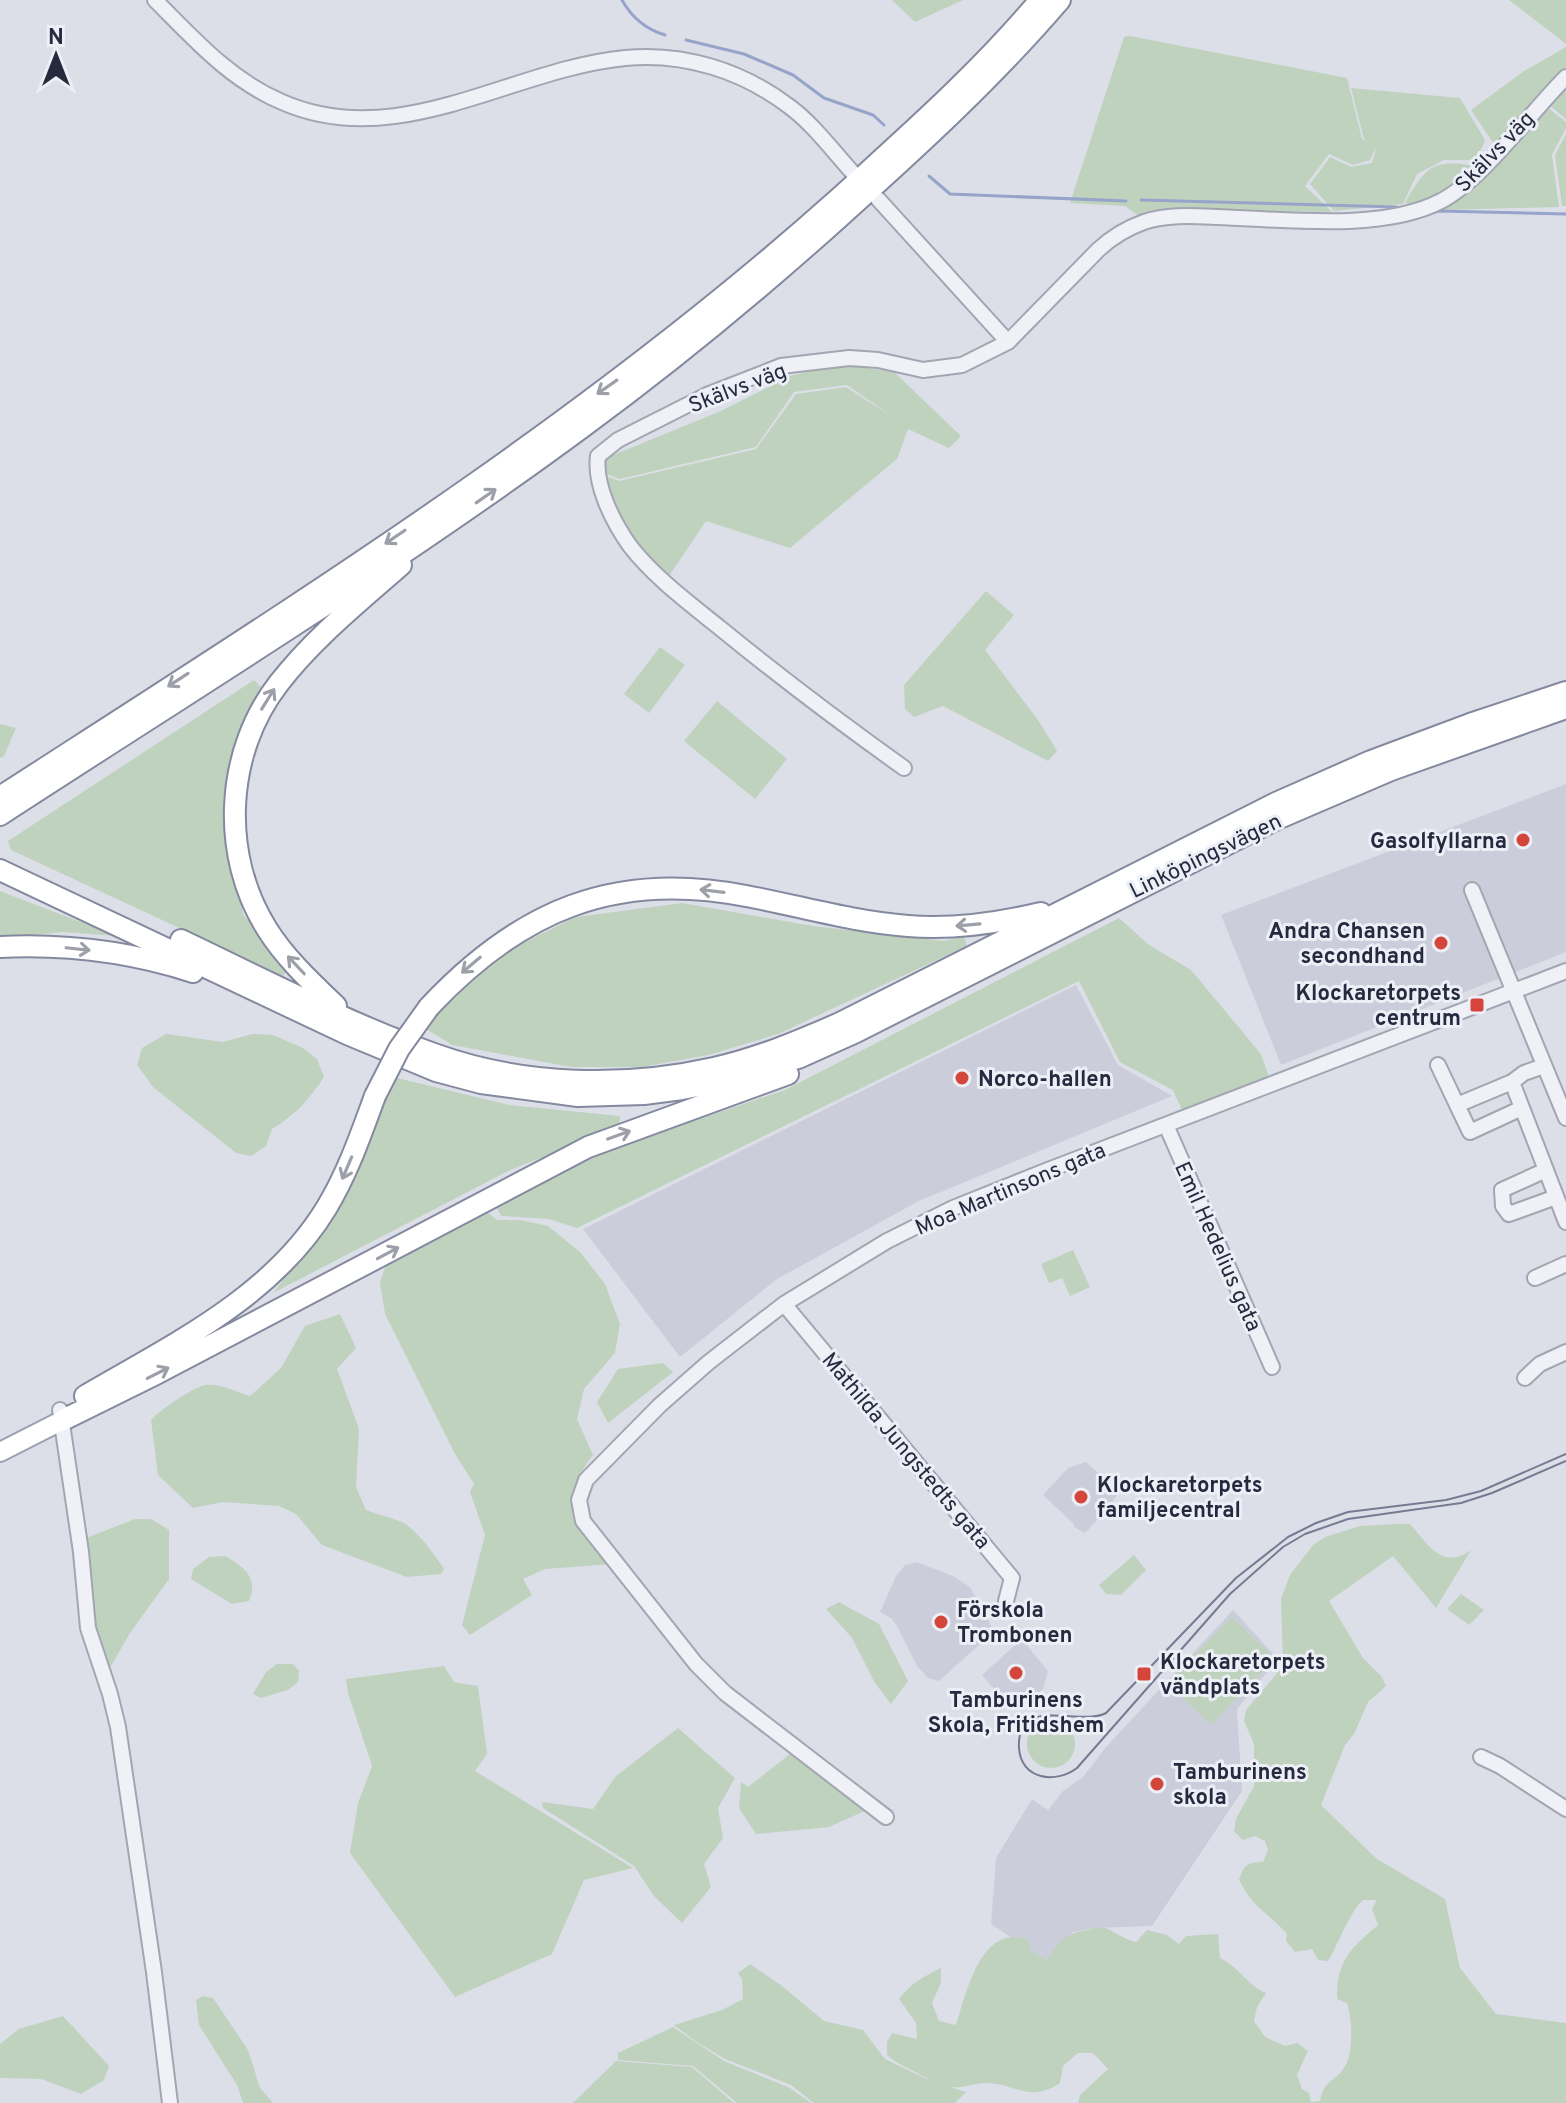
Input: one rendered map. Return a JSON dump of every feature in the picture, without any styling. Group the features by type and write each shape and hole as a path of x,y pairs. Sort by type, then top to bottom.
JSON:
{"highway":[{"path":"0,797 351,567 638,366 763,265 906,138 1001,46 1040,0"},
{"path":"0,815 455,517 627,393 794,258 928,138 1012,56 1060,0"},
{"path":"351,1020 281,949 248,890 235,830 240,767 256,720 278,684 321,637 455,517"},
{"name":"Linköpingsvägen","path":"1072,905 1219,830 1331,778 1470,724 1566,692"},
{"name":"Linköpingsvägen","path":"856,1032 1290,813 1405,765 1566,708"},
{"path":"3,864 351,1020 439,1056 483,1068 530,1077 644,1086 719,1082 798,1058 856,1032"},
{"path":"3,864 253,992 436,1071 481,1083 578,1096 644,1086 793,1044 1072,905"},
{"path":"61,1415 223,1312 269,1277 290,1256 326,1209 341,1183 375,1096 399,1049 429,1007 456,978 509,936 563,908 618,892 681,888 713,890 861,920 911,927 942,927 998,922 1072,905"},
{"path":"0,947 58,947 136,957 253,992"},
{"path":"61,1415 212,1345 574,1153 797,1070 856,1032"}],"main road":[{"path":"0,1444 61,1415"},
{"path":"0,1452 61,1415"}],"street":[{"path":"155,0 222,66 250,85 284,103 332,116 383,118 414,114 597,63 624,58 673,58 715,67 751,82 792,108 853,173"},
{"name":"Skälvs väg","path":"904,768 785,682 667,586 630,546 613,516 596,472 598,456 618,440 707,395 781,366 849,358 878,360 923,370 962,365 1008,342 1112,237 1147,220 1191,216 1362,221 1392,218 1439,202 1459,191 1566,77"},
{"path":"878,199 1008,342"},
{"path":"1472,890 1566,1118"},
{"name":"Moa Martinsons gata","path":"886,1817 725,1693 696,1664 583,1521 579,1500 586,1480 660,1405 709,1362 784,1304 887,1241 953,1208 1566,971"},
{"path":"1438,1065 1470,1132 1522,1108"},
{"path":"1457,1105 1544,1066"},
{"path":"1512,1082 1566,1222"},
{"name":"Emil Hedelius gata","path":"1166,1125 1272,1367"},
{"path":"1546,1170 1502,1190 1503,1206 1509,1214 1556,1197"},
{"path":"1535,1278 1566,1264"},
{"name":"Mathilda Jungstedts gata","path":"784,1304 1012,1578 1006,1601"},
{"path":"1525,1378 1540,1364 1566,1352"},
{"path":"61,1415 81,1552 88,1628 118,1727 170,2103"},
{"path":"1481,1757 1566,1809"}],"shaded area":[{"path":"1566,784 1566,952 1281,1065 1221,915"},
{"path":"1076,985 1118,1065 1172,1096 919,1201 777,1279 680,1357 583,1229"},
{"name":"Klockaretorpets familjecentral","path":"1086,1462 1118,1493 1110,1507 1085,1533 1074,1527 1043,1495 1068,1468"},
{"name":"Förskola Trombonen","path":"917,1562 953,1576 970,1587 991,1625 991,1634 939,1681 928,1678 917,1666 892,1619 880,1612 896,1576 905,1565"},
{"name":"Tamburinens skola","path":"1233,1610 1278,1659 1237,1709 1242,1791 1152,1926 1073,1932 1047,1960 1031,1951 1027,1938 1012,1938 991,1924 996,1858 1032,1799 1048,1810 1063,1791 1083,1777 1106,1747"},
{"name":"Tamburinens Skola, Fritidshem","path":"1022,1639 1048,1671 1043,1689 1022,1707 1014,1708 1008,1706 982,1675"}],"green space":[{"path":"892,0 963,0 915,22"},
{"path":"1509,0 1566,0 1566,44"},
{"path":"1124,37 1347,78 1362,139 1368,142 1364,139 1351,88 1460,98 1485,140 1477,160 1444,160 1417,174 1403,204 1334,211 1310,184 1330,157 1351,167 1372,163 1377,145 1370,160 1353,165 1329,154 1305,186 1332,212 1190,210 1140,217 1125,206 1070,203"},
{"path":"1566,47 1566,68 1494,144 1471,110 1524,71"},
{"path":"1566,86 1566,119 1549,105"},
{"path":"1547,107 1566,122 1552,155 1559,207 1440,210 1405,203 1422,176 1438,165 1489,167"},
{"path":"1566,134 1566,206 1562,206 1555,155"},
{"path":"839,364 894,372 961,436 949,448 908,429 897,459 790,548 706,521 669,576 634,542 601,474 619,481 756,449 796,394 846,387 894,418 847,385 794,392 756,447 620,479 601,472 606,458 721,411 790,376"},
{"path":"986,591 1014,615 985,650 1038,720 1057,751 1048,761 943,706 914,717 905,709 904,685"},
{"path":"660,647 685,665 649,713 624,694"},
{"path":"254,680 261,687 235,741 223,800 227,851 244,916 289,969 283,976 11,850 8,841"},
{"path":"717,701 787,759 755,799 684,741"},
{"path":"0,724 16,728 4,756 0,758"},
{"path":"0,891 117,936 62,932 0,939"},
{"path":"682,903 813,926 944,941 964,936 967,946 778,1034 709,1055 642,1067 571,1067 452,1045 423,1027 494,957 576,917"},
{"path":"1119,918 1149,945 1191,970 1261,1054 1269,1077 1182,1110 1173,1090 1120,1062 1079,981 577,1228 549,1219 501,1216 495,1204 599,1153 785,1090"},
{"path":"166,1034 223,1042 252,1034 273,1035 303,1048 317,1059 324,1077 301,1106 272,1129 266,1146 251,1156 236,1153 153,1087 137,1065 142,1048"},
{"path":"397,1078 509,1105 620,1116 619,1127 510,1170 273,1293 327,1224"},
{"path":"482,1208 497,1220 521,1220 548,1226 580,1252 605,1284 620,1324 615,1353 584,1389 577,1419 593,1455 574,1488 572,1501 579,1524 611,1564 545,1569 523,1579 532,1595 470,1635 462,1625 485,1535 470,1492 474,1484 455,1454 385,1314 380,1282 387,1262"},
{"path":"1073,1250 1090,1287 1070,1296 1062,1278 1049,1283 1041,1264"},
{"path":"340,1314 356,1348 337,1369 359,1429 356,1487 366,1510 402,1522 419,1536 444,1569 441,1574 407,1577 322,1545 296,1514 279,1506 223,1502 193,1508 158,1475 151,1420 155,1416 205,1385 250,1396 281,1368 305,1326"},
{"path":"663,1363 673,1372 608,1423 597,1402 618,1369"},
{"path":"135,1519 151,1519 169,1530 169,1579 130,1633 108,1671 91,1622 86,1538"},
{"path":"1410,1524 1430,1547 1444,1556 1461,1556 1471,1550 1436,1608 1393,1556 1329,1601 1363,1658 1381,1676 1386,1686 1368,1702 1354,1734 1345,1745 1321,1805 1377,1859 1445,1899 1460,1968 1496,2014 1566,2023 1566,2103 1078,2103 1080,2095 1108,2069 1093,2053 1078,2053 1063,2066 1060,2083 1040,2092 983,2083 950,2087 966,2092 955,2103 814,2103 791,2085 725,2059 674,2025 722,2010 743,1999 742,1979 738,1973 750,1964 824,2021 863,2030 885,2059 931,2081 887,2055 887,2042 892,2033 917,2039 916,2023 899,1999 913,1985 935,1971 941,1968 941,1983 932,2003 939,2021 956,2025 977,1965 992,1946 1004,1939 1027,1938 1031,1951 1047,1960 1067,1936 1101,1927 1136,1942 1147,1930 1167,1935 1179,1944 1186,1936 1218,1934 1220,1958 1266,1993 1257,2007 1254,2021 1265,2037 1285,2046 1297,2043 1308,2051 1297,2075 1311,2102 1320,2101 1324,2088 1342,2071 1350,2052 1349,2009 1347,2003 1337,1999 1339,1974 1347,1956 1378,1925 1372,1909 1377,1900 1363,1900 1358,1906 1328,1961 1318,1960 1312,1949 1295,1952 1286,1941 1287,1934 1250,1898 1239,1880 1247,1865 1263,1862 1268,1850 1265,1841 1255,1836 1243,1840 1234,1831 1236,1819 1254,1786 1254,1744 1244,1721 1246,1710 1283,1662 1281,1599 1290,1575 1313,1545 1325,1537 1360,1526"},
{"path":"1134,1555 1146,1570 1121,1595 1106,1594 1099,1585"},
{"path":"225,1556 248,1573 252,1585 249,1601 232,1604 191,1579 193,1569 209,1557"},
{"path":"1461,1594 1484,1610 1469,1625 1447,1609"},
{"path":"839,1602 879,1624 908,1681 891,1704 875,1683 852,1638 826,1609"},
{"path":"1232,1617 1275,1659 1211,1725 1167,1683"},
{"path":"277,1664 293,1664 299,1671 298,1682 288,1690 261,1698 253,1694 266,1672"},
{"path":"444,1666 454,1682 478,1686 487,1754 475,1771 633,1868 584,1880 552,1954 455,1997 350,1853 358,1803 372,1766 346,1679"},
{"path":"1051,1720 1068,1727 1075,1744 1068,1761 1051,1768 1034,1761 1027,1744 1034,1727"},
{"path":"678,1728 735,1778 718,1808 723,1838 704,1864 711,1887 682,1923 654,1896 634,1866 543,1808 542,1802 593,1809 616,1776"},
{"path":"790,1754 867,1810 829,1827 756,1834 739,1808 741,1782 748,1787"},
{"path":"203,1996 213,1998 248,2050 260,2088 273,2103 243,2103 237,2085 199,2025 196,2000"},
{"path":"63,2016 109,2066 104,2080 81,2094 41,2079 0,2078 0,2044 19,2029"},
{"path":"673,2027 724,2061 790,2088 811,2103 737,2103 693,2066 618,2060 618,2053"},
{"path":"616,2061 692,2067 734,2103 573,2103"}],"waterway":[{"path":"622,0 640,22 665,35"},
{"path":"686,40 744,54 793,75 824,98 873,115 884,125"},
{"path":"929,176 950,194 1126,201"},
{"path":"1141,200 1397,207"},
{"path":"1422,216 1438,211 1566,214"}],"tram line":[{"path":"1566,1454 1481,1491 1446,1500 1348,1512 1288,1537 1236,1578 1106,1713 1081,1717 1038,1717 1028,1722 1021,1732 1021,1759 1033,1773 1041,1776 1059,1776 1077,1768 1230,1594 1283,1547 1305,1534 1348,1519 1461,1503 1566,1461"}],"place":[{"name":"Gasolfyllarna","path":"1523,840"},
{"name":"Andra Chansen secondhand","path":"1441,943"},
{"name":"Klockaretorpets centrum","path":"1477,1005"},
{"name":"Norco-hallen","path":"962,1078"},
{"name":"Klockaretorpets familjecentral","path":"1081,1497"},
{"name":"Förskola Trombonen","path":"941,1622"},
{"name":"Tamburinens Skola, Fritidshem","path":"1016,1673"},
{"name":"Klockaretorpets vändplats","path":"1144,1674"},
{"name":"Tamburinens skola","path":"1157,1784"}]}
